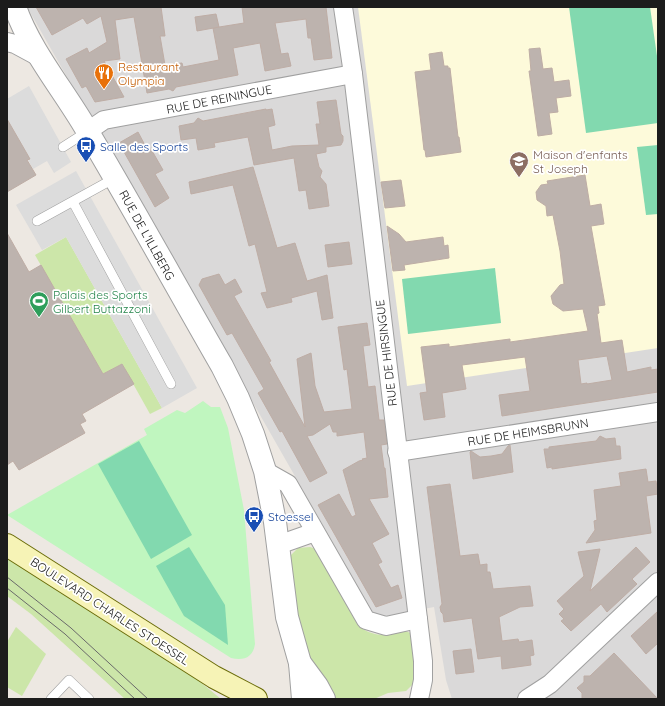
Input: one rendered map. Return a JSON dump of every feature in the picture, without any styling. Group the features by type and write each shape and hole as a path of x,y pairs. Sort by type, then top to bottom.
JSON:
{"main road":[{"name":"BOULEVARD CHARLES STOESSEL","path":"7,545 214,677 256,699"},
{"name":"BOULEVARD CHARLES STOESSEL","path":"214,677 235,699"}],"street":[{"name":"RUE DE L'ILLBERG","path":"15,7 20,21 41,58 88,131 222,366 238,398 253,434 265,471 275,522 287,617 300,663 303,699"},
{"name":"RUE DE HIRSINGUE","path":"343,7 353,74 424,670 419,699"},
{"path":"7,42 15,44 41,58"},
{"name":"RUE DE REININGUE","path":"88,131 104,120 353,74"},
{"name":"RUE DE HEIMSBRUNN","path":"398,452 658,412"},
{"path":"265,471 288,484 366,620 386,626 418,619"},
{"path":"278,545 315,532"},
{"path":"527,699 550,684 658,582"},
{"name":"RUE DE L'ILLBERG","path":"300,663 317,686 324,699"}],"lane":[{"path":"63,147 88,131"},
{"path":"36,222 115,178"},
{"path":"73,202 171,384"},
{"path":"51,699 69,680 89,699"}],"shaded area":[{"path":"27,7 658,7 658,699 452,699 446,680 434,607 376,618"},
{"name":"Maison d'enfants St Joseph","path":"358,7 658,7 658,348 407,386"},
{"path":"29,86 71,162 54,173 47,161 33,169 28,160 30,159 7,119 7,99"},
{"path":"76,171 197,388 162,408 66,237 42,250 16,205"}],"green space":[{"path":"569,7 650,7 658,63 658,123 586,133"},
{"path":"658,145 658,214 646,215 637,147"},
{"path":"66,237 162,408 150,414 122,364 103,374 35,255"},
{"path":"495,268 501,323 408,334 402,279"},
{"path":"203,401 211,407 220,407 228,428 244,510 255,644 252,653 243,659 231,658 7,515 147,435 144,429 177,410 185,413"},
{"path":"139,441 192,535 151,559 98,464"},
{"path":"189,547 225,605 228,645 184,616 156,566"},
{"path":"310,547 316,549 353,617 363,629 375,634 405,631 413,635 417,680 406,691 388,693 374,699 330,699 307,659 300,635 290,556 298,548"},
{"path":"7,553 182,667 221,699 125,699 31,614 7,596"},
{"path":"16,627 46,654 22,696 7,687 7,642"}],"building":[{"path":"36,7 161,7 165,36 160,36 165,65 182,63 183,67 219,60 213,28 244,23 242,7 326,7 332,58 314,60 311,38 308,38 306,19 275,23 281,54 288,53 291,66 265,71 260,43 233,48 238,75 176,87 173,91 169,89 147,93 134,17 115,20 120,59 104,61 124,97 95,102 86,86 82,88 66,59 87,48 89,53 107,42 101,16 87,24 83,18 52,35"},
{"path":"216,14 219,27 197,31 195,17"},
{"path":"540,48 543,69 552,68 554,82 569,80 571,96 556,98 558,112 549,113 552,134 538,136 529,71 531,71 529,49"},
{"path":"442,52 444,66 448,66 448,68 450,68 461,152 426,157 415,72 431,70 429,54"},
{"path":"336,100 343,141 341,145 326,147 326,152 316,154 319,167 322,171 320,177 326,184 329,206 309,209 306,190 299,191 294,158 254,165 248,137 214,143 215,147 198,150 196,138 181,140 179,126 194,123 198,118 203,121 272,109 275,125 268,127 272,150 292,146 319,145 316,124 320,124 317,102"},
{"path":"7,119 30,159 27,160 36,175 7,192"},
{"path":"138,132 147,149 151,149 163,170 155,174 169,198 155,207 119,143"},
{"path":"253,167 277,248 295,243 307,281 327,275 333,318 322,320 317,291 291,298 292,302 267,308 261,293 267,292 255,244 249,246 233,185 191,194 189,182"},
{"path":"585,175 590,206 601,204 604,224 591,226 605,305 598,306 599,313 597,314 601,343 622,340 627,372 651,367 651,370 658,369 658,392 502,416 499,395 530,391 525,357 462,365 466,389 442,393 445,417 424,420 420,393 427,392 421,347 449,344 449,347 510,339 510,342 588,331 583,309 563,311 553,304 551,296 560,285 564,284 560,251 553,215 547,216 546,206 537,200 536,192 541,185 548,184 547,181","holes":["607,356 612,380 581,384 578,360"]},
{"path":"401,180 405,206 385,208 381,182"},
{"path":"387,226 399,234 406,242 443,237 444,246 448,245 449,258 404,265 405,270 393,271"},
{"name":"Palais des Sports Gilbert Buttazzoni","path":"7,233 29,272 41,265 103,374 122,364 134,384 82,414 86,421 80,424 85,433 19,470 13,461 7,465"},
{"path":"349,242 352,264 328,267 325,245"},
{"path":"219,274 225,285 235,279 242,292 234,296 271,361 269,362 305,427 297,359 311,353 315,386 324,412 352,409 347,369 344,370 338,327 367,323 370,345 363,346 368,387 375,386 379,420 384,420 387,444 381,445 388,497 369,499 389,534 372,543 382,562 378,564 391,588 398,585 402,598 376,607 318,505 339,494 352,517 356,515 343,470 363,460 362,459 367,458 364,432 337,436 337,432 333,432 330,424 313,435 307,436 327,473 310,482 282,431 280,432 258,393 264,389 232,333 227,335 199,285 202,279"},
{"path":"600,436 606,439 615,438 616,446 620,446 621,459 552,469 552,467 547,468 544,449 549,449 549,447 596,441"},
{"path":"510,445 513,472 473,479 471,451 480,457 491,456 502,454"},
{"path":"646,469 648,482 656,481 658,493 646,496 651,533 586,543 595,530 594,521 597,520 594,490 621,486 619,473"},
{"path":"450,484 460,556 478,554 480,565 487,564 487,572 490,572 493,589 530,586 533,606 520,607 499,617 502,641 518,639 519,642 532,640 534,655 530,656 531,665 502,669 501,656 478,659 472,618 444,622 440,607 442,604 427,487"},
{"path":"636,547 650,562 632,579 637,584 607,612 601,604 571,631 561,621 564,619 559,614 564,609 557,601 584,576 578,552 600,549 590,591"},
{"path":"658,611 658,643 646,654 631,636"},
{"path":"471,649 474,672 456,674 453,651"},
{"path":"614,653 658,699 582,699 582,693 577,688 584,682 584,676 590,676"}],"tram line":[{"path":"7,577 71,628 148,699"},
{"path":"7,588 65,634 135,699"}],"place":[{"name":"Restaurant Olympia","path":"104,90"},
{"name":"Salle des Sports","path":"86,163"},
{"name":"Maison d'enfants St Joseph","path":"519,178"},
{"name":"Palais des Sports Gilbert Buttazzoni","path":"39,318"},
{"name":"Stoessel","path":"254,533"}]}
